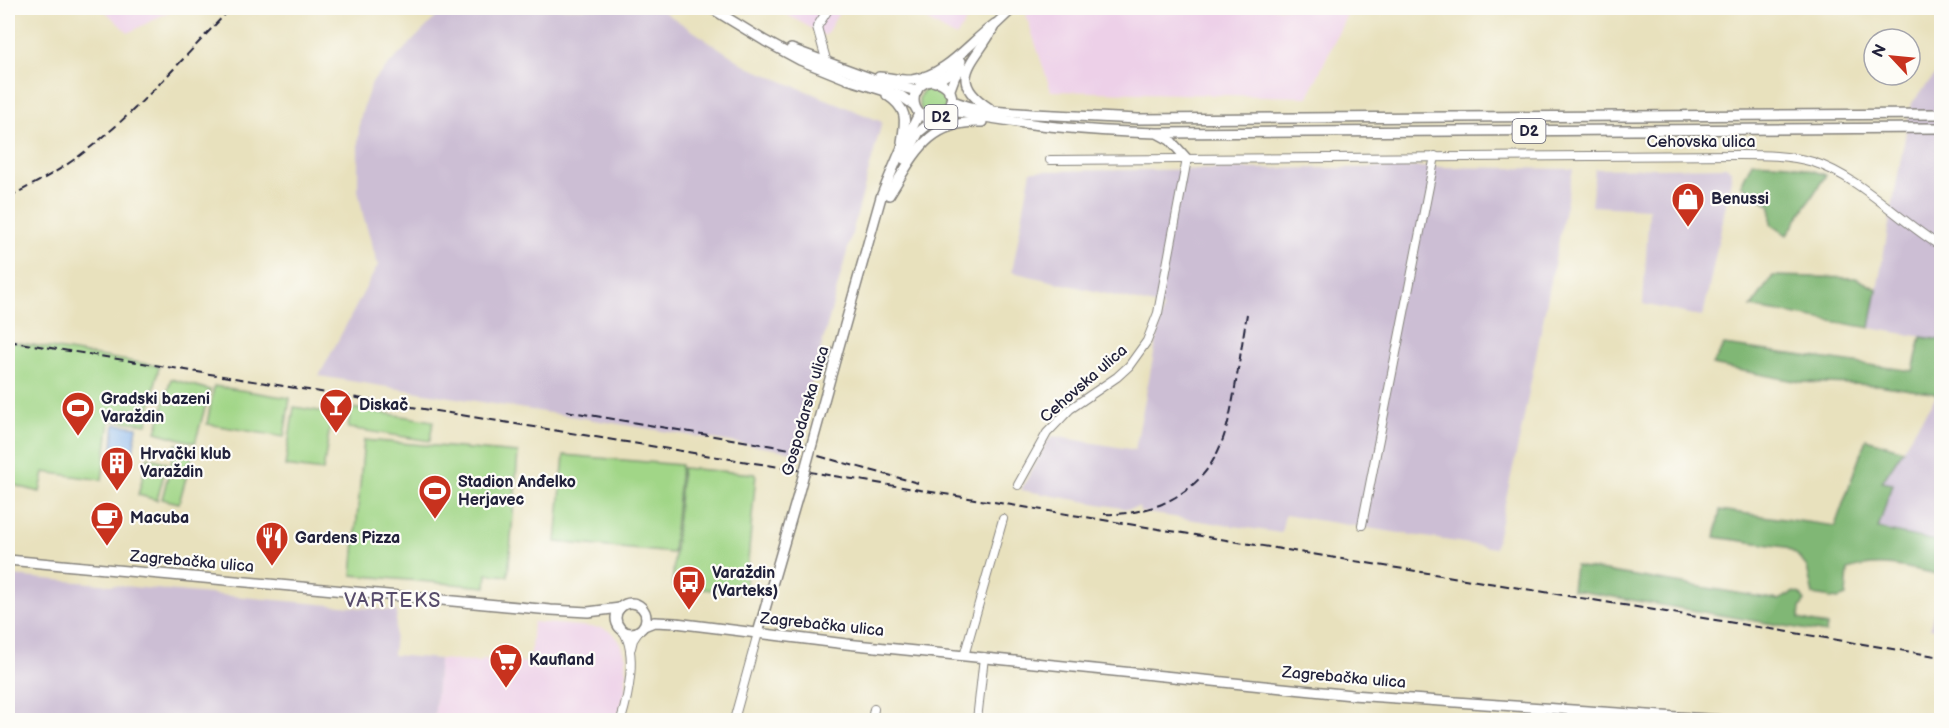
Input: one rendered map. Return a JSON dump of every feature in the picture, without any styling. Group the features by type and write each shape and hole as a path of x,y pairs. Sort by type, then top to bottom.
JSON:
{"main road":[{"name":"D2","path":"711,8 800,60 901,96 929,119 945,115 948,111 950,96"},
{"path":"868,77 905,80 925,77 955,60 976,38 1013,8"},
{"path":"935,82 950,73 995,24"},
{"path":"993,115 973,97 966,80 970,65 987,42 995,24"},
{"name":"D2","path":"751,32 827,63 903,89 916,91"},
{"path":"950,96 955,76 980,41"},
{"name":"D2","path":"917,109 916,91 924,83 935,82 941,83 950,96 965,106 993,115 1055,128 1156,133 1941,128"},
{"path":"874,88 894,100 903,112 905,123 900,152"},
{"name":"Gospodarska ulica","path":"758,633 876,216 887,180 917,109"},
{"name":"D2","path":"948,111 993,115 1216,119 1941,114"},
{"path":"876,216 913,154 927,139 942,129 993,115"},
{"path":"889,195 914,139 923,127 935,119"},
{"path":"1156,133 1170,140 1187,159"},
{"name":"Zagrebačka ulica","path":"8,560 588,612 609,618 620,628 631,633 654,622 676,623 964,656 1352,695 1722,720"},
{"name":"Zagrebačka ulica","path":"588,612 620,608 632,603 653,616 676,623"},
{"path":"620,608 616,615 620,628"},
{"path":"642,628 646,617 643,609"}],"street":[{"path":"827,63 817,27 829,8"},
{"name":"Cehovska ulica","path":"1050,160 1759,155 1801,159 1826,168 1852,182 1941,247"},
{"path":"1362,525 1435,156"},
{"name":"Cehovska ulica","path":"1018,485 1047,433 1070,409 1117,377 1129,366 1147,341 1158,313 1187,159"},
{"path":"964,656 1003,519"},
{"path":"620,628 628,640 630,652"},
{"path":"621,720 628,697 630,652 633,640 642,628"},
{"name":"Gospodarska ulica","path":"734,720 758,633"},
{"path":"977,720 984,657"},
{"path":"872,720 874,709"}],"shaded area":[{"path":"102,8 176,8 128,33"},
{"path":"445,8 658,8 748,67 882,122 793,452 319,376 378,265 358,190 358,142 360,119 365,102 372,82"},
{"path":"775,8 842,8 825,36"},
{"path":"906,8 975,8 956,37"},
{"path":"1034,8 1350,8 1308,97 1051,91 1026,15"},
{"path":"1941,68 1941,340 1870,328 1911,104"},
{"path":"1442,167 1573,169 1521,432 1495,548 1285,515 1281,533 1140,512 1139,507 1127,509 1021,490 1046,443 1053,436 1135,450 1163,307 1012,272 1031,171"},
{"path":"1726,167 1731,170 1732,174 1703,317 1643,304 1649,209 1591,206 1595,169"},
{"path":"1941,388 1941,542 1878,529 1892,484 1882,482"},
{"name":"VARTEKS","path":"13,576 397,611 393,655 439,659 434,720 8,720 8,594 10,594"},
{"path":"1941,581 1941,630 1930,628"},
{"path":"533,622 603,628 613,633 621,643 626,658 626,690 617,720 434,720 439,659 481,662 482,659 530,663"}],"green space":[{"path":"933,87 943,91 947,101 943,111 933,115 923,111 919,101 923,91"},
{"path":"1752,162 1790,164 1826,175 1787,235 1771,224 1771,206 1741,185"},
{"path":"1773,276 1856,278 1877,289 1870,328 1751,307"},
{"path":"1921,337 1941,340 1941,388 1937,394 1878,385 1800,382 1712,365 1724,345 1913,371"},
{"path":"8,341 159,366 147,424 110,420 102,480 44,472 40,492 17,486 8,480"},
{"path":"171,379 210,390 195,443 156,432"},
{"path":"214,386 290,398 284,437 207,424"},
{"path":"294,407 332,413 323,471 285,466"},
{"path":"351,408 433,421 430,441 348,428"},
{"path":"1866,439 1903,450 1882,482 1892,484 1878,529 1941,542 1941,575 1906,567 1872,565 1848,570 1846,596 1838,599 1813,595 1807,567 1797,555 1785,547 1715,537 1720,510 1835,526"},
{"name":"Stadion Anđelko Herjavec","path":"364,440 518,453 508,576 487,574 486,587 352,575"},
{"path":"176,444 194,449 179,503 162,499"},
{"path":"564,455 681,465 673,553 556,542"},
{"path":"148,457 167,463 157,500 138,495"},
{"path":"682,468 756,474 745,593 672,586"},
{"path":"1575,566 1779,600 1794,592 1800,594 1805,601 1800,608 1799,619 1827,626 1826,633 1572,590"}],"water":[{"path":"115,424 137,427 133,453 112,451"}],"railway":[{"path":"8,197 59,170 107,134 162,82 231,8"},
{"path":"1104,514 1134,512 1162,504 1181,494 1208,469 1217,454 1229,420 1247,314"},
{"path":"8,341 1942,657"},
{"path":"566,411 796,450 918,483"}],"place":[{"name":"Benussi","path":"1688,228"},
{"name":"Diskač","path":"336,434"},
{"name":"Gradski bazeni Varaždin","path":"78,437"},
{"name":"Hrvački klub Varaždin","path":"117,492"},
{"name":"Stadion Anđelko Herjavec","path":"435,520"},
{"name":"Macuba","path":"107,547"},
{"name":"Gardens Pizza","path":"272,567"},
{"name":"Varaždin (Varteks)","path":"689,611"},
{"name":"Kaufland","path":"506,689"}],"district":[{"name":"VARTEKS","path":"393,601"}]}
